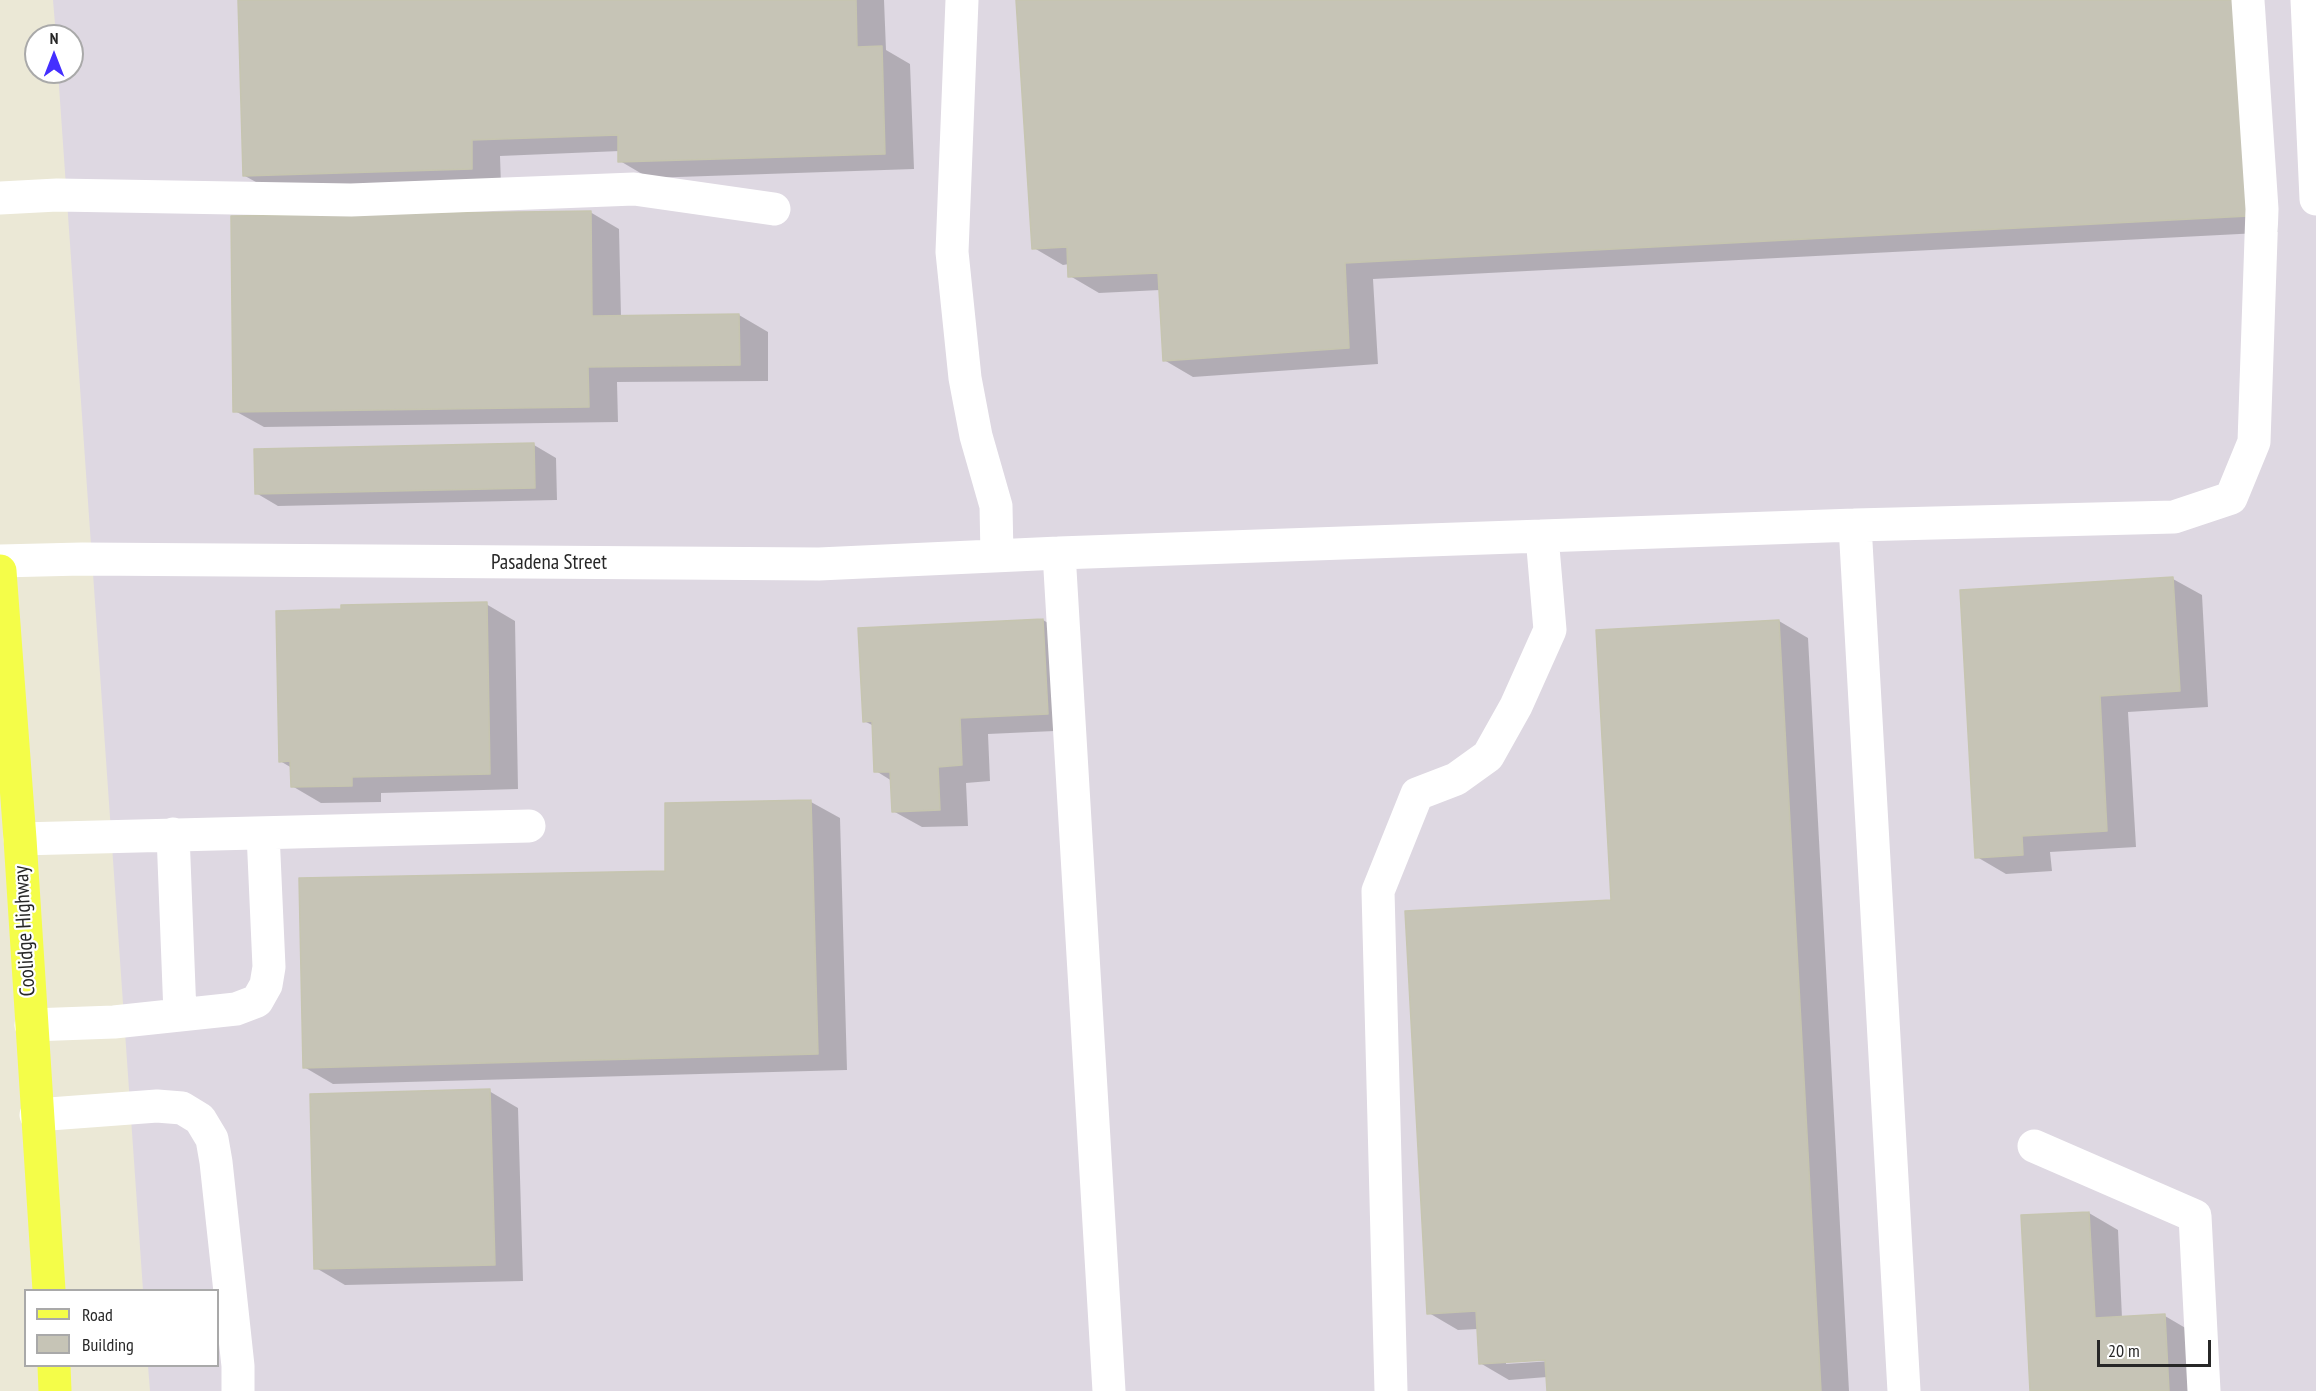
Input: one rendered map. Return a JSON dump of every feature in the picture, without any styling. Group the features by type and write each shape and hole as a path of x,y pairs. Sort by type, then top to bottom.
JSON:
{"main road":[{"name":"Coolidge Highway","path":"0,571 49,1289"},
{"path":"54,1367 55,1391"}],"lane":[{"path":"962,0 952,252 964,378 976,436 996,506 997,556"},
{"name":"Pasadena Street","path":"0,561 94,559 819,564 1059,553 1855,525 2174,518 2231,498 2254,442 2262,209 2248,0"},
{"path":"2307,0 2316,199"},
{"path":"0,198 57,195 351,200 634,189 774,209"},
{"path":"1855,525 1904,1391"},
{"path":"1391,1391 1378,891 1417,794 1456,779 1488,756 1516,706 1550,630 1542,536"},
{"path":"1059,553 1109,1391"},
{"path":"20,840 529,826"},
{"path":"31,1025 114,1022 236,1009 256,1001 266,985 269,967 263,832"},
{"path":"173,834 180,1014"},
{"path":"36,1115 158,1106 182,1108 200,1119 212,1139 216,1161 238,1366 238,1391"},
{"path":"2034,1146 2195,1216 2204,1391"}],"shaded area":[{"path":"53,0 2316,0 2316,1391 150,1391 148,1367 219,1367 219,1289 143,1289 59,84 84,84 84,24 55,24"}],"building":[{"path":"238,0 856,0 857,47 882,46 885,154 618,162 618,135 472,140 472,169 243,176"},
{"path":"1016,0 2236,0 2249,216 1345,263 1349,348 1163,361 1158,273 1068,277 1067,247 1032,249"},
{"path":"591,211 592,316 739,314 740,365 588,367 589,407 233,412 231,216"},
{"path":"534,443 535,488 255,494 254,449"},
{"path":"2173,577 2180,691 2100,696 2107,831 2022,836 2023,855 1975,858 1960,590"},
{"path":"487,602 490,774 352,777 352,786 291,787 290,761 279,762 276,611 341,609 341,605"},
{"path":"1043,619 1048,714 960,718 962,765 938,767 940,810 892,812 890,772 874,772 872,721 863,722 858,628"},
{"path":"1779,620 1821,1391 1547,1391 1545,1360 1479,1364 1476,1311 1427,1314 1405,911 1611,900 1596,630"},
{"path":"811,800 818,1054 303,1068 299,878 665,871 665,803"},
{"path":"490,1089 495,1265 314,1269 310,1094"},
{"path":"2089,1212 2095,1318 2165,1314 2169,1391 2030,1391 2021,1215"}]}
